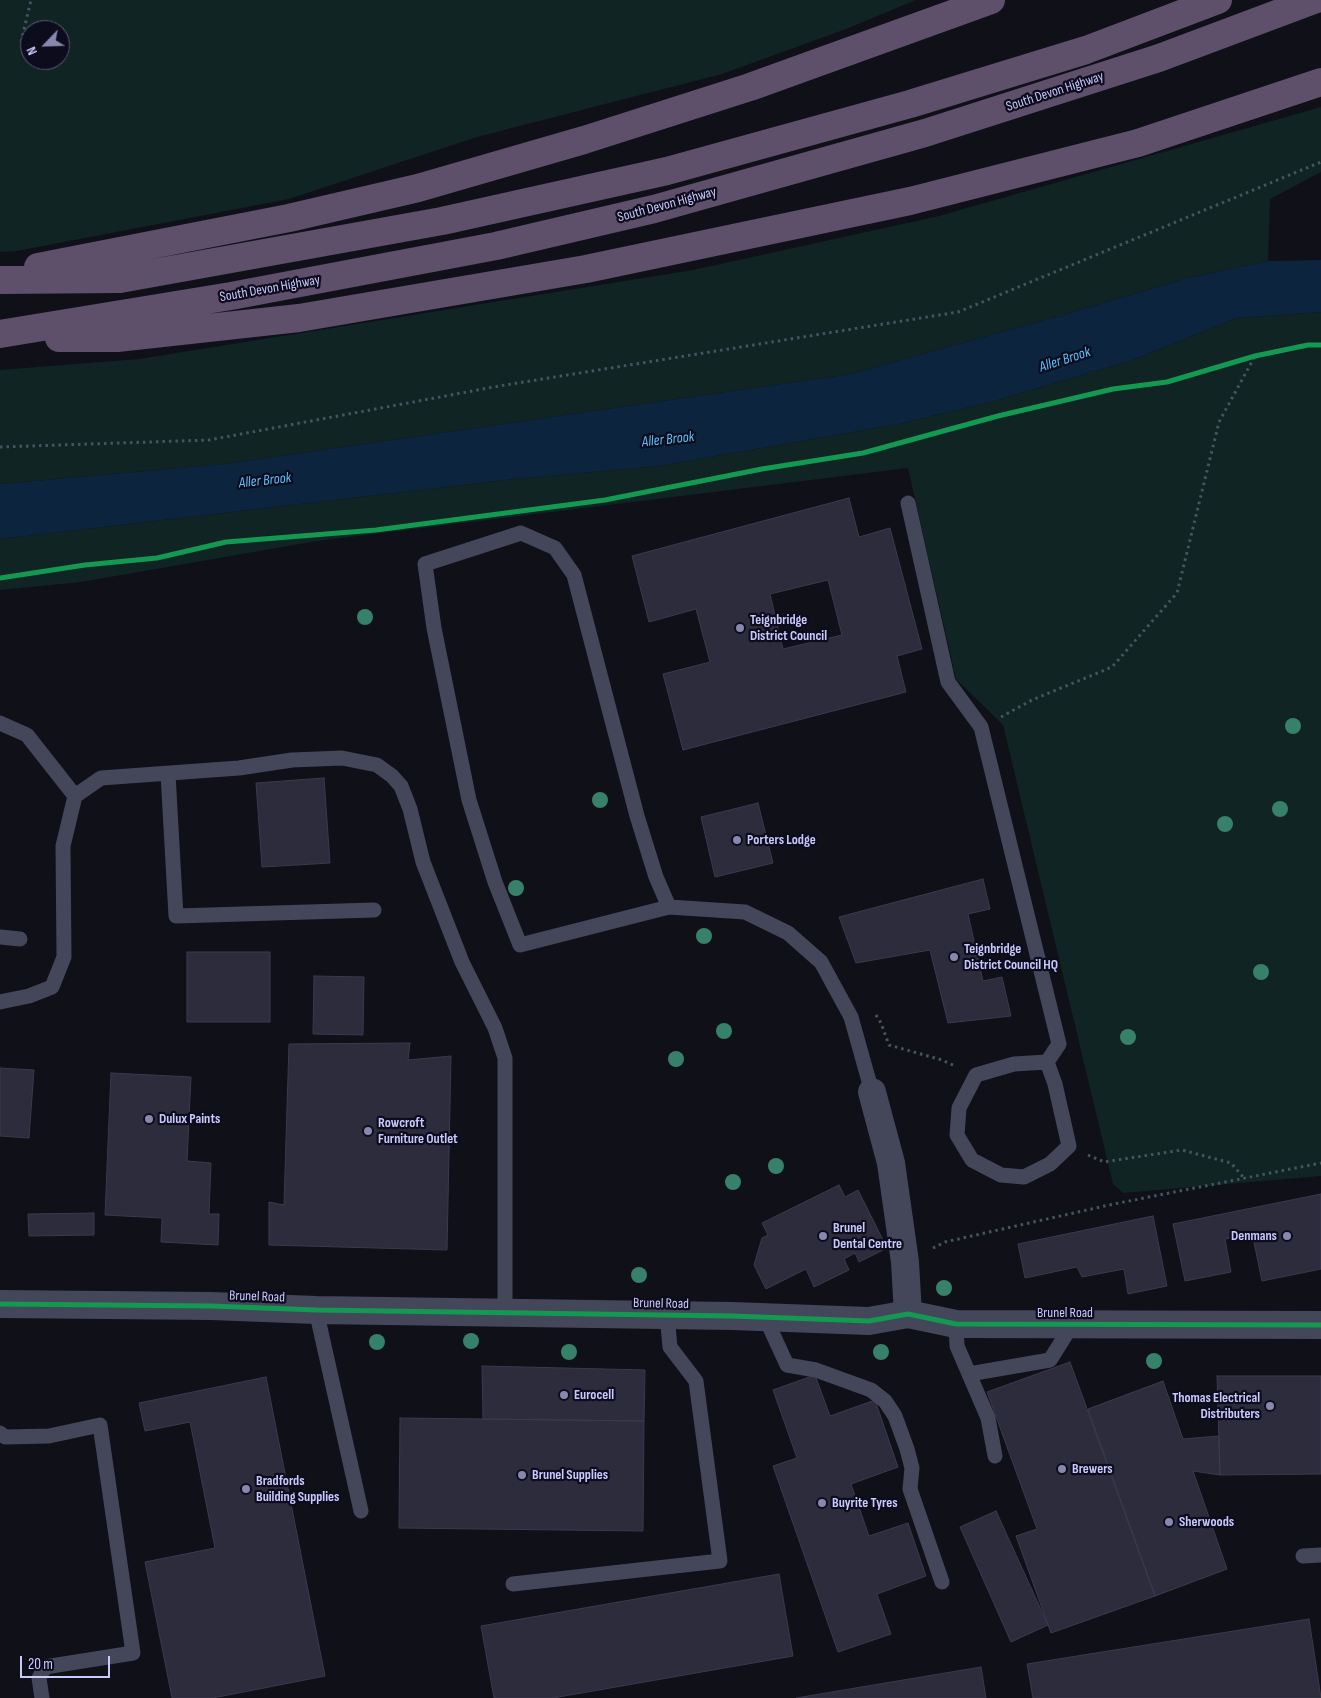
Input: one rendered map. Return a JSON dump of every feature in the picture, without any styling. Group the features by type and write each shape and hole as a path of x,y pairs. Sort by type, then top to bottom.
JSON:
{"highway":[{"path":"0,274 289,218 418,188 584,140 741,90 991,0"},
{"path":"0,280 120,279 442,221 668,171 910,104 1067,55 1218,0"},
{"name":"South Devon Highway","path":"0,336 231,296 496,246 654,209 926,134 1159,58 1314,0"},
{"path":"0,336 116,338 280,320 586,269 919,199 1138,143 1321,82"}],"street":[{"path":"872,1092 891,1162 905,1262 908,1314"},
{"name":"Brunel Road","path":"0,1304 732,1316 869,1321 908,1314 956,1324 1321,1325"}],"lane":[{"path":"908,503 948,682 981,727 1059,1044 1047,1062"},
{"path":"668,907 656,877 637,816 574,575 555,548 521,533 425,564 434,628 469,800 495,882 520,945 668,907 745,912 788,933 822,962 851,1017 872,1092"},
{"path":"0,723 27,735 75,796"},
{"path":"0,1002 29,996 52,987 64,958 63,846 75,796 101,778 239,768 292,760 342,758 377,765 392,776 401,786 410,809 423,862 462,962 495,1028 505,1058 506,1312"},
{"path":"168,774 176,916 374,910"},
{"path":"0,937 20,939"},
{"path":"1047,1062 1055,1084 1069,1146 1050,1164 1024,1177 1001,1175 972,1160 957,1135 958,1108 976,1075 1014,1064 1047,1062"},
{"path":"316,1310 361,1511"},
{"path":"513,1584 720,1561 696,1381 670,1347 667,1316"},
{"path":"765,1318 787,1365 816,1370 871,1390 885,1401 896,1416 908,1449 912,1468 910,1489 942,1582"},
{"path":"956,1324 957,1346 988,1418 995,1456"},
{"path":"969,1374 1050,1360 1072,1325"},
{"path":"0,1433 5,1437 49,1436 100,1425 133,1653 46,1667 40,1678 42,1698"},
{"path":"1304,1556 1321,1555"}],"path":[{"path":"26,20 31,0"},
{"path":"0,447 209,440 498,386 958,312 1321,162"},
{"path":"1246,358 1264,354"},
{"path":"981,727 1032,700 1112,667 1177,593 1219,422 1255,356"},
{"path":"871,1008 881,1023 889,1045 942,1060 976,1075"},
{"path":"1069,1146 1104,1162 1182,1150 1231,1163 1244,1178"},
{"path":"905,1262 945,1242 1109,1205 1321,1163"}],"green space":[{"path":"0,0 916,0 846,29 722,74 477,137 289,199 17,251 0,252"},
{"path":"1321,107 1321,172 1270,199 1268,261 1188,278 851,374 225,464 0,484 0,370 139,359 693,270 939,216"},
{"path":"1321,312 1321,1176 1123,1193 1113,1184 1003,725 956,679 908,468 317,541 81,582 0,590 0,539 514,479 659,466 899,424 994,401 1130,361 1237,318"}],"water":[{"name":"Aller Brook","path":"1321,260 1321,312 1237,318 1130,361 994,401 899,424 659,466 514,479 0,539 0,484 225,464 851,374 1188,278 1268,261"}],"building":[{"name":"Teignbridge District Council","path":"849,498 859,537 890,528 922,649 897,656 906,692 683,750 663,674 710,662 696,609 649,622 632,556","holes":["828,580 842,635 783,649 770,594"]},
{"path":"324,778 330,863 262,867 256,783"},
{"name":"Porters Lodge","path":"758,803 773,863 715,877 701,817"},
{"name":"Teignbridge District Council HQ","path":"983,879 990,909 968,914 983,981 1002,977 1011,1016 948,1023 930,950 856,963 839,917"},
{"path":"187,952 270,952 270,1022 187,1022"},
{"path":"314,976 364,977 363,1035 313,1034"},
{"name":"Rowcroft Furniture Outlet","path":"410,1043 408,1060 451,1056 447,1250 269,1245 269,1202 284,1205 289,1044"},
{"path":"0,1068 34,1070 29,1138 0,1136"},
{"name":"Dulux Paints","path":"111,1073 191,1077 187,1161 211,1163 209,1214 219,1214 218,1245 161,1242 162,1218 105,1215"},
{"name":"Brunel Dental Centre","path":"839,1185 845,1197 858,1190 887,1248 859,1262 855,1253 844,1259 849,1270 814,1287 806,1269 766,1289 754,1265 762,1238 768,1235 762,1223"},
{"name":"Denmans","path":"1321,1194 1321,1269 1262,1281 1252,1233 1225,1239 1231,1272 1185,1281 1173,1224"},
{"path":"94,1213 94,1235 29,1236 28,1214"},
{"path":"1153,1216 1167,1286 1128,1294 1124,1269 1082,1277 1077,1267 1025,1278 1018,1244"},
{"name":"Brewers","path":"1070,1362 1155,1596 1051,1633 1016,1536 1037,1529 987,1392"},
{"name":"Eurocell","path":"482,1366 645,1370 644,1421 483,1419"},
{"name":"Buyrite Tyres","path":"815,1375 830,1416 875,1400 898,1467 851,1484 869,1536 908,1523 926,1576 877,1594 891,1634 838,1652 773,1466 797,1458 773,1390"},
{"name":"Thomas Electrical Distributers","path":"1217,1376 1321,1376 1321,1474 1220,1475"},
{"name":"Bradfords Building Supplies","path":"266,1377 325,1676 213,1698 172,1698 145,1562 215,1548 190,1422 145,1431 139,1403"},
{"name":"Sherwoods","path":"1163,1381 1183,1439 1219,1436 1220,1475 1193,1471 1227,1569 1155,1596 1088,1409"},
{"name":"Brunel Supplies","path":"400,1418 644,1421 643,1531 399,1528"},
{"path":"996,1511 1048,1625 1011,1642 960,1527"},
{"path":"779,1574 793,1656 553,1698 494,1698 481,1626"},
{"path":"1309,1619 1321,1698 1033,1698 1027,1664"},
{"path":"981,1667 986,1698 796,1698"}],"cycle path":[{"path":"0,578 85,565 157,558 226,542 376,530 605,500 762,469 863,453 998,416 1113,389 1167,382 1255,356 1308,345 1321,345"},
{"path":"0,1304 732,1316 869,1321 908,1314 956,1324 1321,1325"}],"place":[{"name":"Teignbridge District Council","path":"740,628"},
{"name":"Porters Lodge","path":"737,840"},
{"name":"Teignbridge District Council HQ","path":"954,957"},
{"name":"Dulux Paints","path":"149,1119"},
{"name":"Rowcroft Furniture Outlet","path":"368,1131"},
{"name":"Brunel Dental Centre","path":"823,1236"},
{"name":"Denmans","path":"1287,1236"},
{"name":"Eurocell","path":"564,1395"},
{"name":"Thomas Electrical Distributers","path":"1270,1406"},
{"name":"Brewers","path":"1062,1469"},
{"name":"Brunel Supplies","path":"522,1475"},
{"name":"Bradfords Building Supplies","path":"246,1489"},
{"name":"Buyrite Tyres","path":"822,1503"},
{"name":"Sherwoods","path":"1169,1522"}]}
